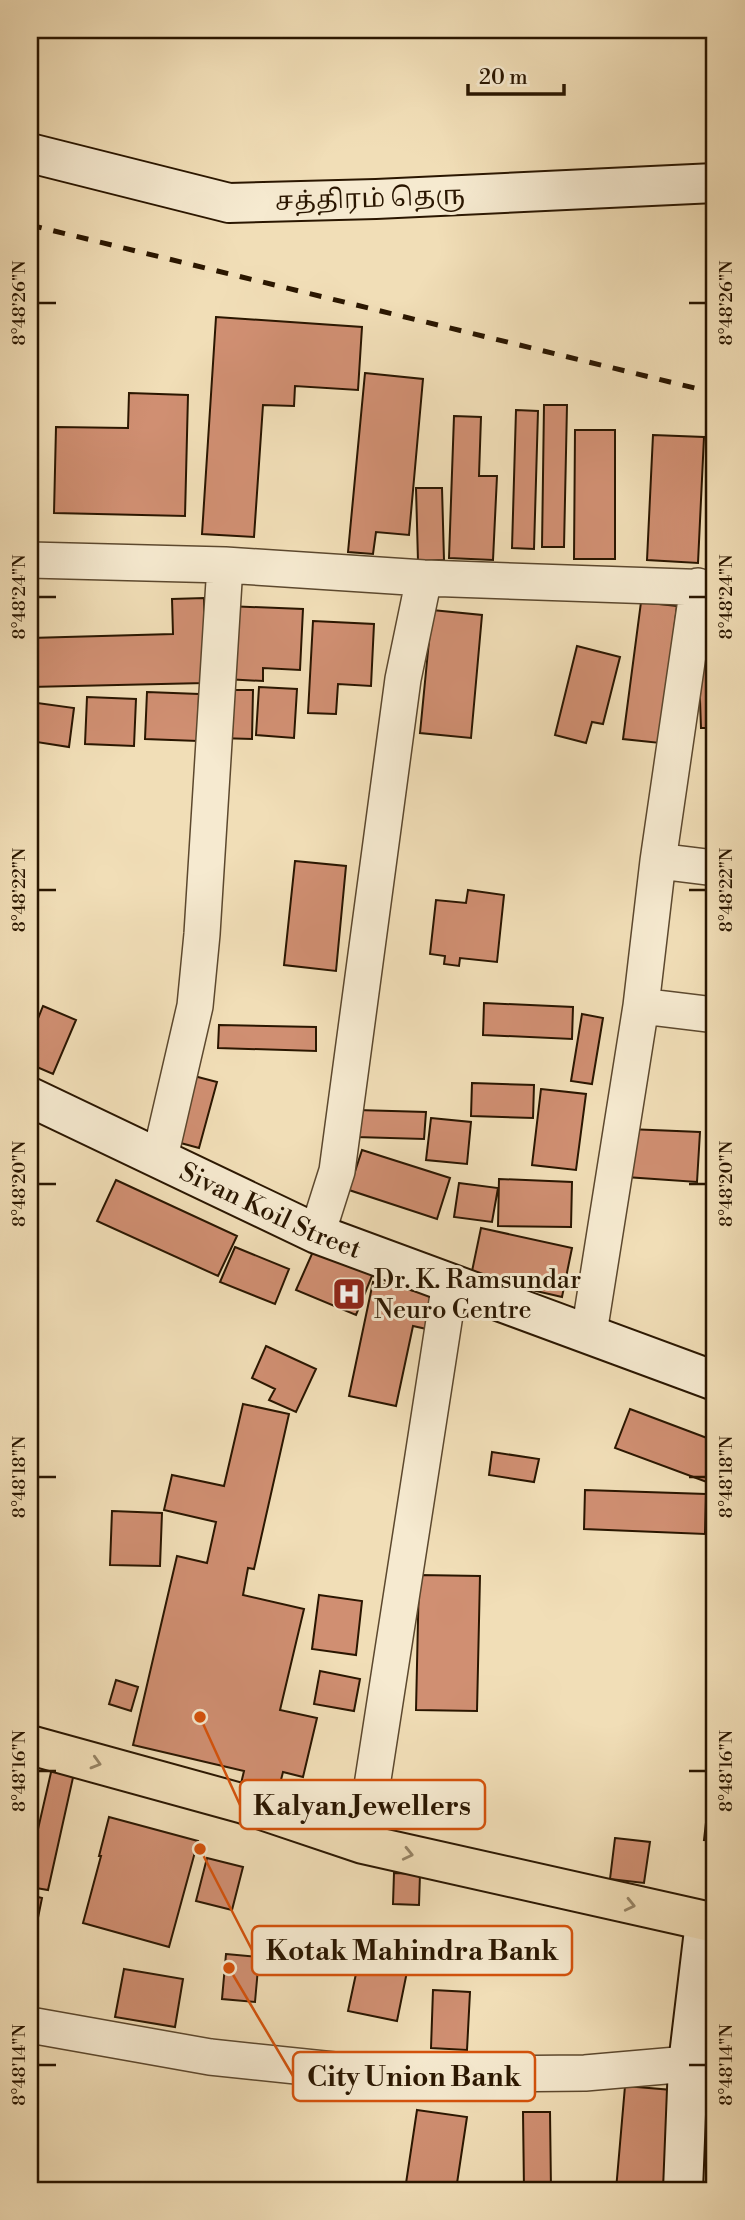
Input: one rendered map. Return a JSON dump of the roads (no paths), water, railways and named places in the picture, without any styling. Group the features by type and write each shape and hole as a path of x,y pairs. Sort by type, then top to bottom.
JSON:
{"main road":[{"path":"30,1745 244,1804 363,1844 710,1923"}],"street":[{"name":"சத்திரம் தெரு","path":"30,153 229,203 376,200 715,183"},
{"path":"30,560 225,565 425,578 707,587 659,861 641,1006 589,1333"},
{"path":"160,1157 195,1006 225,565"},
{"path":"317,1234 337,1171 403,679 425,578"},
{"path":"659,861 715,868"},
{"path":"641,1006 715,1015"},
{"name":"Sivan Koil Street","path":"30,1097 317,1234 715,1381"},
{"path":"363,1844 450,1282"},
{"path":"683,2190 688,2064 710,1923"},
{"path":"30,2025 210,2057 382,2075 585,2073 688,2064"}],"railway":[{"path":"30,225 715,393"}],"place":[{"name":"Dr. K. Ramsundar Neuro Centre","path":"349,1294"},
{"name":"Kalyan Jewellers","path":"200,1717"},
{"name":"Kotak Mahindra Bank","path":"200,1849"},
{"name":"City Union Bank","path":"229,1968"}]}
